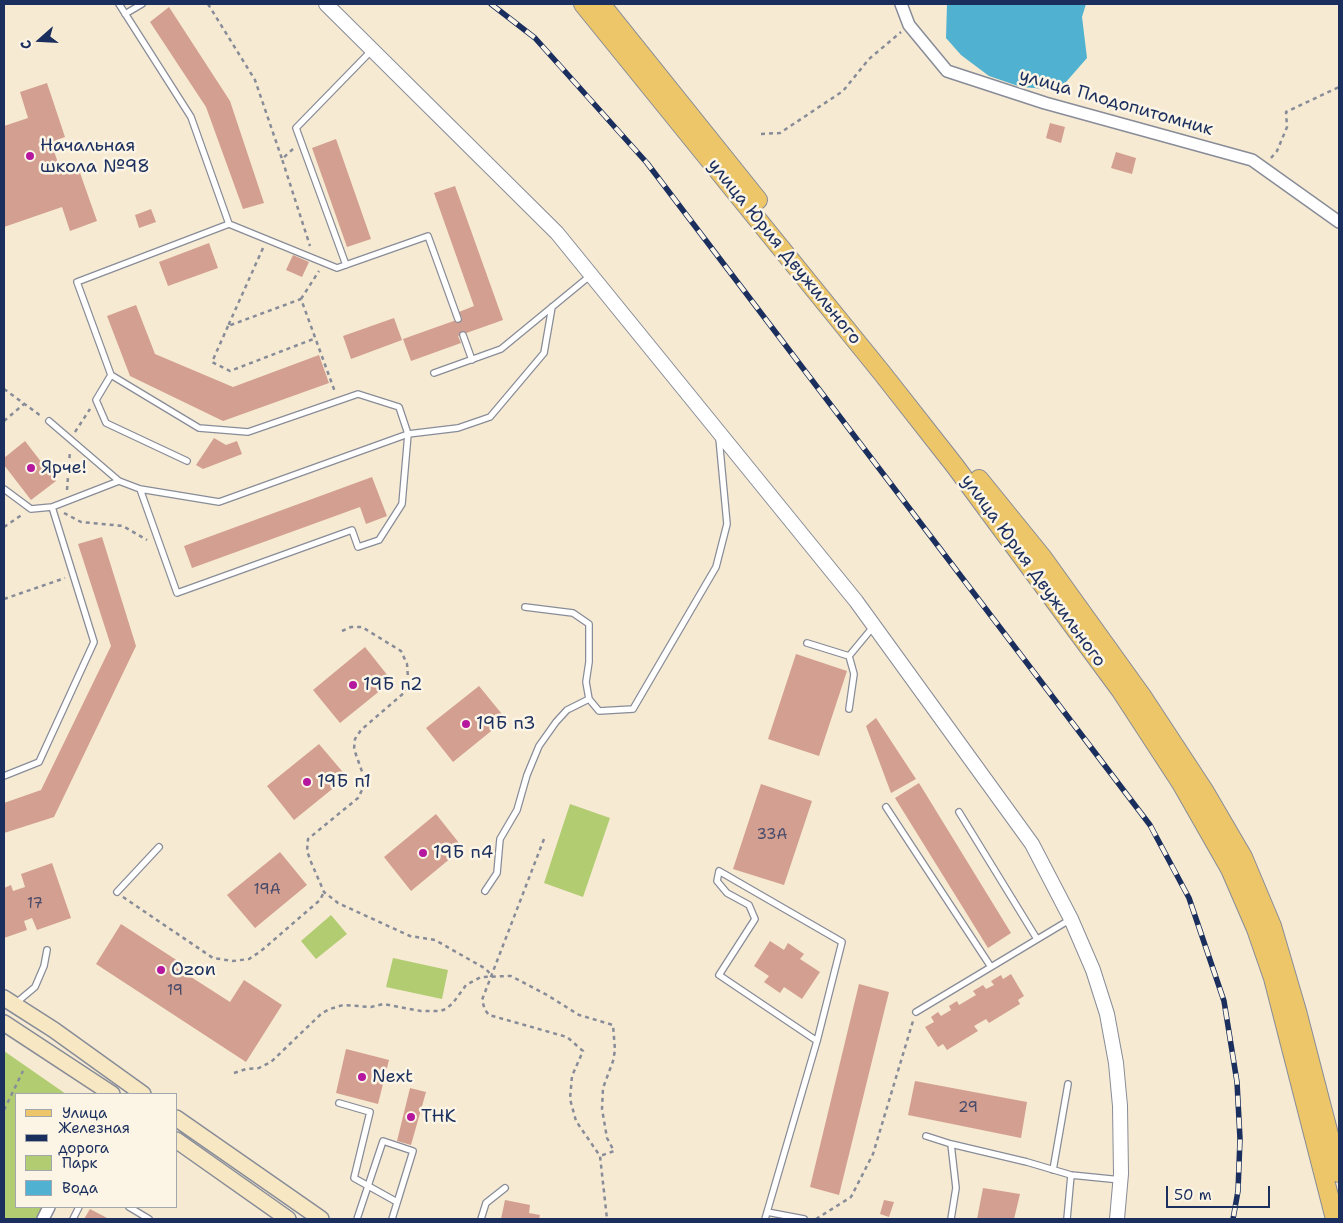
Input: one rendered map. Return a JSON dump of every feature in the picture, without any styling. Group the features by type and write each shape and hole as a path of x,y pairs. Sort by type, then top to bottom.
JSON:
{"main road":[{"name":"улица Юрия Двужильного","path":"582,4 882,373 955,466 1121,691 1180,783 1230,869 1256,929 1273,978 1335,1219"},
{"name":"улица Юрия Двужильного","path":"601,4 1043,558 1142,696 1204,792 1243,858 1272,926 1297,1011 1339,1173"},
{"path":"9,1001 54,1030 142,1093"},
{"path":"4,1024 106,1092"},
{"path":"178,1119 321,1219"},
{"path":"178,1141 288,1219"}],"street":[{"path":"326,4 557,233 856,601 1032,844 1071,919 1093,970 1107,1014 1116,1063 1120,1106 1121,1180 1117,1219"},
{"name":"улица Плодопитомник","path":"901,4 909,25 947,71 1045,103 1252,160 1339,222"}],"lane":[{"path":"120,4 192,117 229,224"},
{"path":"125,14 142,4"},
{"path":"346,265 296,128 372,50"},
{"path":"140,489 177,592 352,530 358,547 379,540 402,504 408,434 399,406 358,394 248,432 199,428 112,375 77,282 229,224 337,268 428,236 458,320"},
{"path":"434,373 501,349 591,275"},
{"path":"48,421 119,481 140,489 219,502 408,434 458,428 490,417 544,353 552,307"},
{"path":"463,335 472,360"},
{"path":"112,375 96,400 106,423 187,461"},
{"path":"525,607 573,613 589,624 589,662 586,682 589,699 599,711 633,709 716,567 727,524 718,431"},
{"path":"4,489 31,508 52,507 119,481"},
{"path":"4,776 39,762 94,642 52,507"},
{"path":"849,656 875,626"},
{"path":"807,643 849,656"},
{"path":"849,656 854,674 849,709"},
{"path":"486,892 497,873 500,839 517,810 527,775 539,746 567,710 589,699"},
{"path":"886,807 991,967"},
{"path":"959,812 1037,939"},
{"path":"116,892 159,847"},
{"path":"765,1219 817,1041 842,942 719,871 717,881 727,893 749,906 755,919 719,975 817,1041"},
{"path":"916,1012 1071,919"},
{"path":"9,1001 35,987 44,966 47,950"},
{"path":"1053,1170 1068,1084"},
{"path":"339,1103 370,1112 354,1178 397,1202"},
{"path":"926,1136 1071,1175 1121,1180"},
{"path":"357,1219 383,1141 413,1151 392,1219"},
{"path":"951,1144 956,1188 951,1219"},
{"path":"1067,1219 1071,1175"},
{"path":"481,1219 486,1204 505,1188"},
{"path":"131,1208 149,1219"},
{"path":"767,1212 804,1219"}],"path":[{"path":"208,4 255,80 312,253"},
{"path":"761,134 780,133 843,91 869,59 909,25"},
{"path":"1266,163 1277,151 1287,128 1286,112 1339,87"},
{"path":"282,159 302,141"},
{"path":"267,240 212,362 230,371 316,338"},
{"path":"228,326 301,299 324,263"},
{"path":"301,299 338,400"},
{"path":"4,389 48,421"},
{"path":"4,421 24,404"},
{"path":"52,507 81,522 123,526 162,549"},
{"path":"4,527 31,508"},
{"path":"4,599 73,575"},
{"path":"342,631 350,627 362,627 401,651 407,664 408,678 405,692 362,730 355,739 354,749 364,780 363,788 358,798 308,839 307,851 324,892 338,903 410,936 434,940 486,969 492,976"},
{"path":"544,839 482,1000 485,1010 489,1015 567,1037 584,1051 572,1076 570,1099 576,1120 600,1156 607,1219"},
{"path":"116,892 213,958 233,961 249,959 261,951 320,900 324,892"},
{"path":"234,1073 246,1069 259,1068 271,1062 322,1013 330,1009 343,1005 371,1007 383,1004 421,1011 440,1011 453,1003 466,985 481,977 511,976 580,1015 613,1025 615,1050 603,1088 602,1109 607,1138 614,1151 600,1156"},
{"path":"816,1219 851,1197 873,1154 916,1012"},
{"path":"4,1110 23,1071"}],"green space":[{"path":"570,804 610,818 583,897 544,883"},
{"path":"331,915 347,934 316,959 301,941"},
{"path":"393,958 448,970 442,999 386,987"},
{"path":"4,1051 65,1093 15,1093 15,1208 48,1208 43,1219 4,1219"}],"water":[{"path":"947,4 1086,4 1082,17 1087,58 1059,90 1021,87 989,76 961,55 946,38"}],"building":[{"path":"169,7 230,101 264,203 243,209 206,107 150,22"},
{"name":"Начальная школа №98","path":"47,83 65,137 51,142 62,175 79,170 97,221 70,231 62,207 4,227 4,126 28,118 20,92"},
{"path":"1050,123 1065,127 1061,143 1046,138"},
{"path":"336,139 371,239 347,247 312,148"},
{"path":"1116,152 1136,158 1132,174 1111,168"},
{"path":"455,186 503,320 458,336 461,343 411,361 403,339 462,318 459,312 474,306 434,193"},
{"path":"151,209 156,222 139,228 135,215"},
{"path":"209,243 218,268 168,286 159,262"},
{"path":"293,255 309,262 302,277 286,270"},
{"path":"136,305 155,354 233,387 319,355 329,383 223,421 130,376 107,316"},
{"path":"394,318 402,340 351,359 343,336"},
{"path":"214,438 226,445 237,441 242,454 203,469 196,465"},
{"path":"25,441 56,481 31,500 4,465 4,458"},
{"path":"372,477 387,516 366,524 360,507 192,568 184,546"},
{"path":"102,537 136,646 54,817 4,833 4,803 41,790 111,646 78,544"},
{"name":"19Б п2","path":"365,647 392,681 340,723 313,690"},
{"path":"796,654 847,671 819,756 768,739"},
{"name":"19Б п3","path":"479,686 506,719 453,762 426,728"},
{"path":"876,718 916,779 891,793 866,726"},
{"name":"19Б п1","path":"319,744 347,777 294,820 267,786"},
{"path":"919,783 1011,933 988,948 895,798"},
{"path":"761,784 812,801 784,885 733,869"},
{"name":"19Б п4","path":"436,814 463,848 411,891 384,857"},
{"path":"280,852 307,885 255,928 227,895"},
{"path":"52,863 71,918 37,930 32,918 24,921 27,930 4,938 4,888 11,885 13,891 25,887 21,874"},
{"path":"121,924 181,963 177,968 230,1002 244,980 282,1005 246,1062 96,964"},
{"path":"770,941 784,950 788,943 804,954 800,959 820,972 802,999 784,987 780,993 764,982 769,976 754,966"},
{"path":"1011,974 1024,996 1018,1000 1020,1004 989,1023 986,1019 974,1026 978,1031 947,1050 943,1044 938,1047 925,1027 934,1022 931,1017 938,1012 941,1016 951,1010 949,1006 957,1001 959,1005 976,995 973,991 983,985 986,989 994,985 991,981 1001,975 1003,979"},
{"path":"859,984 889,992 839,1195 810,1187"},
{"name":"Next","path":"346,1049 389,1060 378,1104 336,1093"},
{"path":"915,1081 1027,1102 1021,1138 908,1115"},
{"name":"ТНК","path":"410,1088 426,1092 411,1145 397,1141"},
{"path":"983,1188 1020,1194 1014,1219 977,1219"},
{"path":"505,1200 530,1205 529,1213 540,1215 539,1219 501,1219"},
{"path":"884,1200 894,1202 889,1217 880,1214"},
{"path":"90,1209 109,1219 84,1219"}],"railway":[{"path":"491,4 535,38 647,163 1150,825 1189,898 1224,1001 1237,1082 1240,1139 1238,1191 1233,1219"}],"place":[{"name":"Начальная школа №98","path":"30,156"},
{"name":"Ярче!","path":"31,468"},
{"name":"19Б п2","path":"353,685"},
{"name":"19Б п3","path":"466,724"},
{"name":"19Б п1","path":"307,782"},
{"name":"19Б п4","path":"423,853"},
{"name":"Ozon","path":"161,970"},
{"name":"Next","path":"362,1077"},
{"name":"ТНК","path":"411,1117"}]}
